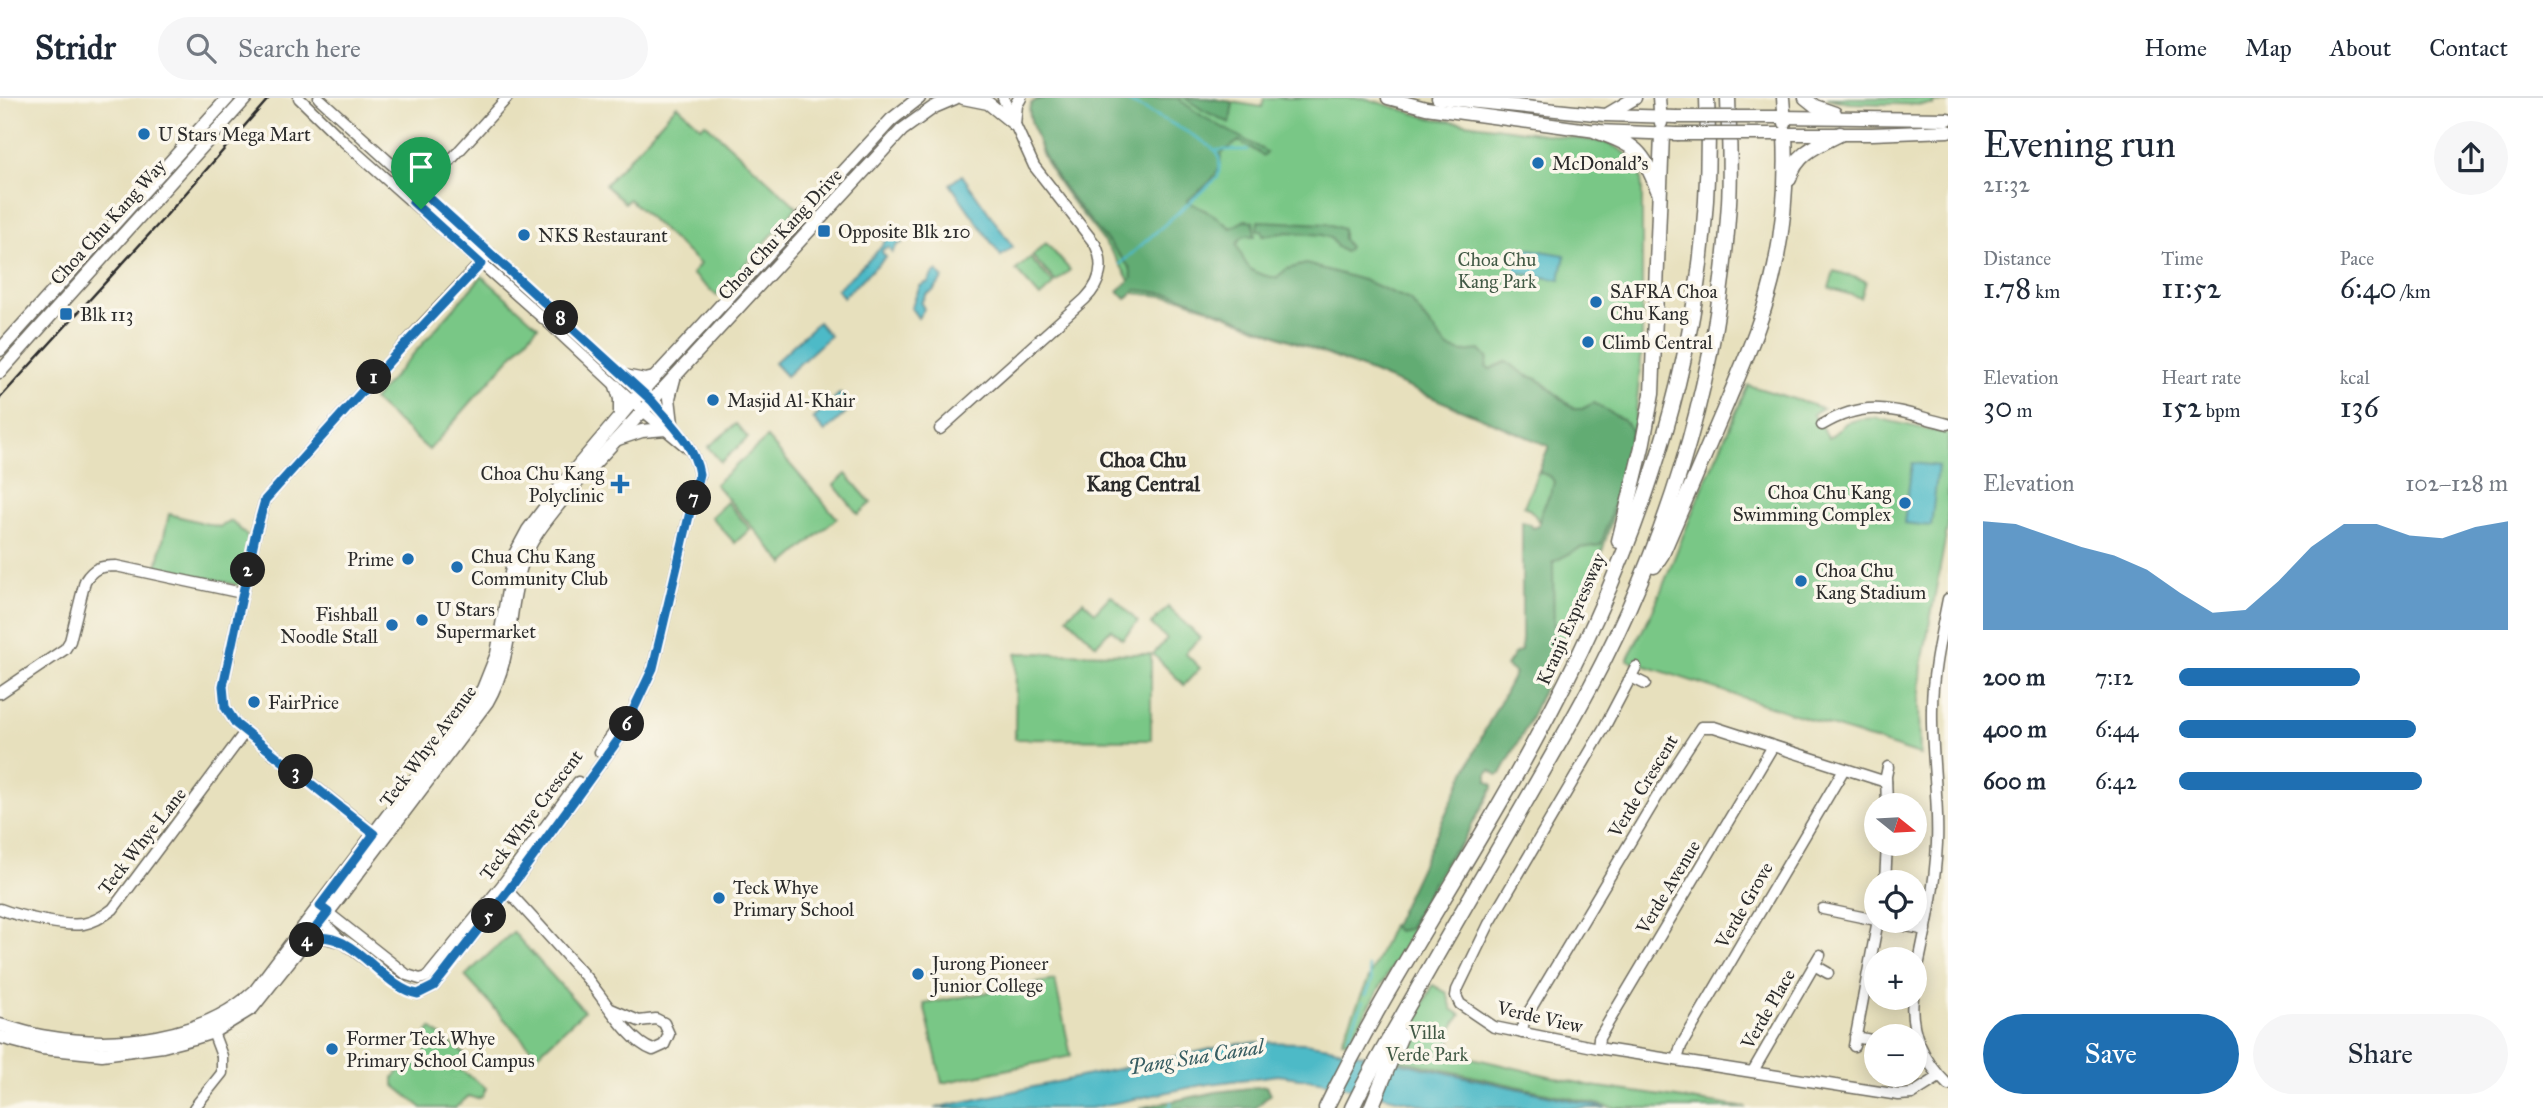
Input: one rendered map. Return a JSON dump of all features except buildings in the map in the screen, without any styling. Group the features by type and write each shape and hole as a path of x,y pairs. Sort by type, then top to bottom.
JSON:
{"highway":[{"name":"Kranji Expressway","path":"1326,1108 1555,702 1613,577 1654,467 1684,366 1697,292 1704,229 1709,147 1707,98"},
{"path":"1352,1108 1576,714 1648,564 1673,495 1707,372 1722,283 1730,199 1728,98"},
{"path":"1596,131 1637,150 1647,162 1661,198"},
{"path":"1613,577 1619,536 1642,447 1651,394 1662,134"},
{"path":"1630,605 1662,554 1754,340 1775,269 1783,200 1782,134"},
{"path":"1783,200 1790,174 1807,150 1840,134"},
{"path":"1371,1108 1436,957"}],"main road":[{"name":"Choa Chu Kang Way","path":"0,350 228,98"},
{"name":"Choa Chu Kang Way","path":"0,372 246,98"},
{"name":"Choa Chu Kang Drive","path":"637,396 891,120 919,98"},
{"name":"Choa Chu Kang Drive","path":"647,406 902,130 934,107 956,98"},
{"path":"963,98 988,103 1014,124"},
{"path":"1014,124 1016,105 1020,98"},
{"path":"1388,98 1426,108 1596,131 1662,134 1948,131"},
{"path":"1438,98 1605,116 1948,119"},
{"path":"1605,116 1635,98"},
{"path":"1659,98 1662,134"},
{"path":"1782,134 1783,98"},
{"path":"1805,98 1826,111 1855,119"},
{"path":"618,439 642,431 669,427 669,398 675,375"},
{"path":"620,418 620,381 653,378"},
{"name":"Teck Whye Avenue","path":"0,1025 46,1037 91,1042 162,1035 210,1027 254,991 321,913 479,696 491,674 497,654 514,556 528,530 565,481 637,396"},
{"name":"Teck Whye Avenue","path":"378,837 486,702 496,685 506,656 518,577 528,547 569,491 647,406"},
{"name":"Teck Whye Avenue","path":"0,1037 42,1048 102,1054 163,1046 252,1008 306,940 321,913"},
{"path":"306,940 322,936 341,941"}],"street":[{"path":"299,98 481,264 620,381"},
{"path":"319,98 490,253 620,381"},
{"path":"413,202 507,98"},
{"path":"940,429 1085,299 1100,277 1101,263 1095,244 1034,166 1006,100"},
{"path":"378,837 246,732 225,707 223,686 257,525 265,500 403,345 490,253"},
{"name":"Teck Whye Crescent","path":"321,913 341,941 405,989 413,993 425,992 434,986 639,700 653,668 662,636 698,484 698,466 692,452 681,445 669,427 620,381"},
{"path":"1822,425 1849,411 1869,407 1894,410 1948,424"},
{"path":"0,693 65,649 76,622 85,581 90,573 100,566 116,566 242,593"},
{"path":"1927,922 1937,842 1932,707 1938,650 1948,598"},
{"name":"Verde View","path":"1645,684 1634,672 1604,729 1489,924 1457,989 1456,996 1460,1004 1489,1025 1598,1048 1904,1096 1944,1081"},
{"name":"Verde Crescent","path":"1522,1033 1524,1020 1695,732 1707,725 1886,782"},
{"name":"Teck Whye Lane","path":"0,909 75,925 105,915 113,909 246,732"},
{"name":"Verde Avenue","path":"1598,1048 1600,1038 1773,746"},
{"path":"1886,793 1888,767"},
{"name":"Verde Grove","path":"1677,1060 1681,1046 1844,769"},
{"path":"505,888 586,977 611,1009 638,1042 653,1050 664,1045 669,1034 664,1023 656,1019 639,1021 611,1009"},
{"name":"Teck Whye Crescent","path":"321,913 407,975 420,979 427,977 505,888"},
{"path":"1823,909 1864,918"},
{"path":"1864,1041 1854,1042 1875,933"},
{"name":"Verde Place","path":"1753,1071 1817,960 1828,973"},
{"path":"1913,1010 1913,1023 1919,1043 1927,1060 1944,1081"},
{"path":"194,1108 222,1073 224,1065 210,1027"}],"green space":[{"name":"Choa Chu Kang Park","path":"1037,98 1207,98 1262,107 1264,98 1364,98 1429,118 1603,142 1619,148 1631,158 1639,171 1642,188 1642,349 1627,471 1600,558 1552,667 1517,718 1543,546 1537,518 1524,506 1549,446 1369,371 1181,298 1134,293 1123,270 1053,175 1040,150 1034,124"},
{"path":"1043,98 1177,98 1202,116 1267,152 1264,156 1239,141 1221,154 1215,176 1187,201 1214,215 1231,228 1245,220 1253,221 1255,236 1243,237 1237,245 1250,269 1276,278 1287,269 1306,264 1363,280 1410,300 1448,348 1463,352 1480,350 1488,359 1486,366 1490,369 1506,362 1538,379 1574,409 1582,409 1594,403 1623,420 1632,430 1624,472 1601,545 1580,548 1553,562 1554,641 1562,647 1527,726 1501,774 1497,775 1490,770 1487,774 1487,781 1493,788 1462,843 1452,852 1438,873 1408,929 1397,931 1393,926 1484,732 1515,673 1506,666 1514,654 1521,650 1522,522 1533,528 1539,526 1540,515 1554,482 1551,477 1539,472 1549,446 1177,295 1135,290 1126,299 1118,291 1132,278 1130,268 1074,202 1040,147 1029,108 1032,102"},
{"path":"1185,98 1233,102 1230,123 1204,111"},
{"path":"1827,98 1948,98 1948,103 1850,103"},
{"path":"677,105 701,127 705,123 797,207 717,296 692,274 700,264 629,199 625,203 605,185"},
{"path":"1258,221 1328,224 1343,229 1343,239 1349,247 1345,252 1337,247 1331,238 1322,235 1288,232 1263,236 1262,231 1257,231"},
{"path":"1046,243 1070,270 1056,282 1032,256"},
{"path":"1030,258 1054,284 1040,297 1016,270"},
{"path":"1834,271 1866,281 1861,298 1829,288"},
{"path":"482,276 538,326 429,450 373,400"},
{"name":"Choa Chu Kang Stadium","path":"1748,385 1823,408 1813,414 1829,438 1846,423 1876,418 1948,434 1948,525 1922,664 1919,704 1920,755 1627,660 1654,608"},
{"path":"736,424 748,438 721,462 708,447"},
{"path":"767,438 837,518 784,564 715,484"},
{"path":"846,474 871,503 858,514 834,485"},
{"path":"727,502 750,529 735,543 711,517"},
{"path":"169,514 219,527 232,521 256,545 246,587 157,567"},
{"path":"1111,595 1138,622 1122,639 1111,629 1096,645 1067,617 1083,601 1095,612"},
{"path":"1168,607 1200,638 1185,653 1200,668 1184,685 1153,654 1167,639 1151,624"},
{"path":"1016,653 1151,654 1151,740 1015,739"},
{"path":"1462,843 1349,1042 1342,1040 1392,925 1397,931 1410,927 1439,870"},
{"path":"513,932 584,1011 537,1055 465,976"},
{"path":"1055,980 1071,1056 942,1083 924,1004"},
{"name":"Villa Verde Park","path":"1433,985 1447,993 1452,1009 1461,1015 1454,1025 1449,1046 1465,1051 1464,1056 1592,1086 1747,1108 1614,1108 1395,1059"},
{"path":"431,1028 467,1056 458,1068 486,1088 482,1097 477,1099 469,1096 455,1108 422,1108 394,1085 394,1077 407,1062 413,1067 426,1050 419,1044"},
{"path":"1266,1086 1271,1094 1255,1108 1139,1108 1216,1092"}],"water":[{"path":"962,175 1013,247 1001,256 950,184"},
{"path":"898,233 902,243 892,252 888,247 883,249 886,257 843,297 837,289 874,255 886,240"},
{"path":"1518,247 1565,255 1560,280 1514,272"},
{"path":"937,271 943,278 933,291 926,294 921,303 924,309 918,318 911,308 920,286 928,282"},
{"path":"818,322 830,336 786,376 774,363"},
{"path":"840,393 852,407 825,432 813,419"},
{"path":"1912,463 1938,466 1931,526 1904,523"},
{"name":"Pang Sua Canal","path":"1252,1042 1304,1043 1329,1047 1606,1108 1435,1108 1320,1081 1278,1075 1202,1085 1091,1108 935,1108"}],"waterway":[{"path":"1120,98 1173,124 1213,148 1220,163 1218,177 1120,264"},
{"path":"1217,150 1248,150"},
{"path":"1366,995 1372,981 1368,966"},
{"path":"1348,1037 1363,1002"},
{"path":"1167,1108 1171,1107 1171,1102"}],"railway":[{"path":"0,398 269,98"}],"place":[{"name":"U Stars Mega Mart","path":"144,134"},
{"name":"McDonald's","path":"1538,163"},
{"name":"Opposite Blk 210","path":"824,231"},
{"name":"NKS Restaurant","path":"524,235"},
{"name":"SAFRA Choa Chu Kang","path":"1596,302"},
{"name":"Blk 113","path":"66,314"},
{"name":"Climb Central","path":"1588,342"},
{"name":"Masjid Al-Khair","path":"713,400"},
{"name":"Choa Chu Kang Polyclinic","path":"620,484"},
{"name":"Choa Chu Kang Swimming Complex","path":"1905,503"},
{"name":"Prime","path":"408,559"},
{"name":"Chua Chu Kang Community Club","path":"457,567"},
{"name":"Choa Chu Kang Stadium","path":"1801,581"},
{"name":"U Stars Supermarket","path":"422,620"},
{"name":"Fishball Noodle Stall","path":"392,625"},
{"name":"FairPrice","path":"254,702"},
{"name":"Teck Whye Primary School","path":"719,898"},
{"name":"Jurong Pioneer Junior College","path":"918,974"},
{"name":"Former Teck Whye Primary School Campus","path":"332,1049"}],"district":[{"name":"Choa Chu Kang Central","path":"1143,472"}],"route":[{"path":"422,191 652,401 685,437 699,474 653,668 621,736 446,971 434,986 418,994 405,989 341,941 322,936 306,940 328,912 320,906 374,834 236,724 225,707 223,686 265,500 420,327 481,264 421,209 413,202 422,191"}]}
